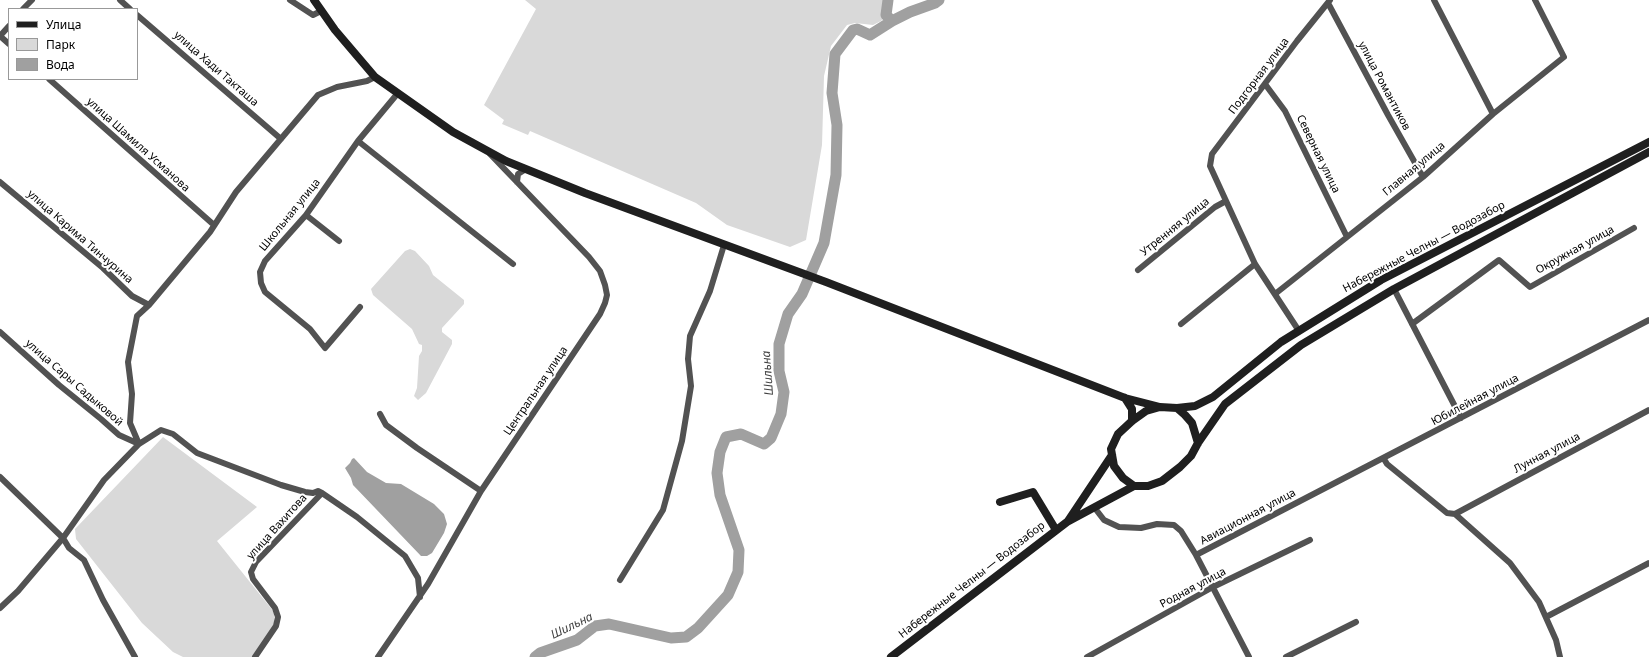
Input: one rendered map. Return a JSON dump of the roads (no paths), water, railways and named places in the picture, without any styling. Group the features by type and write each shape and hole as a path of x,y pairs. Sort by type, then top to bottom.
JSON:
{"main road":[{"path":"314,0 334,30 375,76 453,132 487,151 585,194 826,282 1125,398 1160,407"},
{"name":"Набережные Челны — Водозабор","path":"1067,522 1112,455 1112,449 1118,434 1146,411 1160,407 1177,408 1195,406 1214,397 1281,342 1381,280 1649,142"},
{"name":"Набережные Челны — Водозабор","path":"891,657 1067,522 1134,486 1148,486 1162,481 1191,456 1225,404 1301,345 1394,289 1649,152"},
{"path":"1125,398 1132,409 1132,421"},
{"path":"1177,408 1192,423 1198,444"},
{"path":"1112,455 1114,466 1123,478 1134,486"},
{"path":"1000,502 1033,492 1056,530"}],"street":[{"path":"24,8 32,0"},
{"path":"120,0 129,8"},
{"path":"290,0 313,15 321,11"},
{"path":"1434,0 1493,114"},
{"name":"Главная улица","path":"1275,294 1423,177 1493,114 1564,57 1535,0"},
{"name":"Подгорная улица","path":"1226,201 1210,166 1212,154 1297,41 1329,2"},
{"name":"улица Романтиков","path":"1329,2 1388,115 1423,177"},
{"name":"улица Хади Такташа","path":"138,16 281,139"},
{"path":"8,27 0,36 8,43"},
{"path":"139,444 130,423 132,394 128,362 137,316 149,305 214,226 236,192 318,95 337,87 367,81 375,76"},
{"name":"улица Шамиля Усманова","path":"50,80 214,226"},
{"name":"Северная улица","path":"1265,84 1285,111 1347,237"},
{"name":"Школьная улица","path":"360,307 325,348 310,329 265,292 261,283 260,272 265,261 306,215 358,141 398,93"},
{"path":"358,141 513,264"},
{"name":"Центральная улица","path":"378,657 420,597 481,491 600,314 605,303 605,285 600,271 589,257 487,151"},
{"path":"517,182 518,174 526,169"},
{"name":"улица Карима Тинчурина","path":"0,182 108,273 132,296 149,305"},
{"path":"1226,201 1254,264 1298,331"},
{"name":"Утренняя улица","path":"1138,270 1215,207 1226,201"},
{"path":"306,215 339,240"},
{"name":"Окружная улица","path":"1412,324 1499,260 1530,287 1634,228"},
{"path":"620,580 663,510 682,441 691,386 688,359 690,336 710,291 724,245"},
{"path":"1181,324 1254,264"},
{"path":"1394,289 1461,418"},
{"name":"Юбилейная улица","path":"1309,496 1384,459 1649,320"},
{"name":"улица Сары Садыковой","path":"0,332 59,385 119,435 139,444"},
{"name":"Лунная улица","path":"1455,514 1649,410"},
{"path":"380,414 386,424 417,448 481,491"},
{"path":"0,608 18,590 63,538 104,480 139,444 161,430 173,434 197,453 281,485 305,492 313,493 318,491 322,493 357,517 405,556 418,578 420,597"},
{"path":"1384,459 1387,464 1447,513 1455,514 1510,563 1540,602 1556,640 1560,657"},
{"path":"0,477 63,538 70,548 84,560 103,600 135,657"},
{"name":"улица Вахитова","path":"255,657 276,626 278,618 274,608 253,579 251,572 256,562 322,493"},
{"name":"Авиационная улица","path":"1196,555 1309,496"},
{"path":"1094,507 1104,520 1119,527 1141,528 1157,524 1174,525 1181,531 1196,555 1249,657"},
{"name":"Родная улица","path":"1087,657 1213,587 1310,540"},
{"path":"1546,617 1649,563"},
{"path":"418,578 428,584"},
{"path":"1286,657 1356,622"}],"water":[{"path":"354,458 367,472 386,483 401,484 434,504 444,514 447,524 444,533 432,553 427,556 421,556 353,485 345,468"}],"waterway":[{"path":"888,0 886,15 892,21"},
{"name":"Шильна","path":"535,657 540,653 577,640 595,626 609,624 671,638 686,637 698,628 728,595 738,572 739,550 720,495 717,473 720,452 726,437 741,434 764,444 771,438 781,414 784,392 779,371 779,344 788,314 802,294 824,243 836,175 837,125 832,93 835,54 853,30 857,29 870,35 892,21 939,0"}]}
